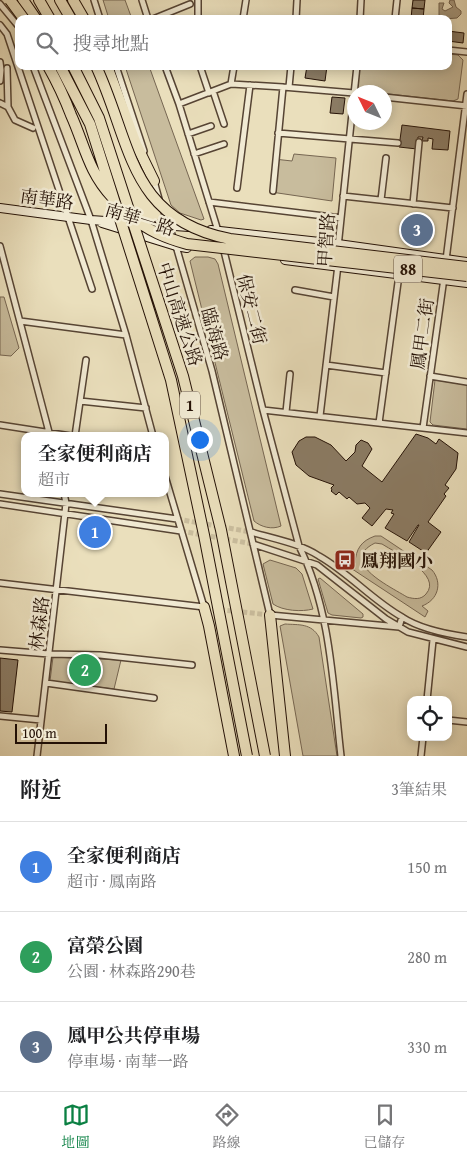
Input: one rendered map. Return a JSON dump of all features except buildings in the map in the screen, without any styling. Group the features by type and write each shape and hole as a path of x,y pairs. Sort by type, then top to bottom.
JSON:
{"highway":[{"path":"10,0 21,15"},
{"path":"21,0 33,15"},
{"path":"39,0 48,15"},
{"path":"60,0 69,15"},
{"path":"73,0 82,15"},
{"path":"50,70 72,116 91,169 97,180 119,205 144,226 164,237 187,244 349,257"},
{"name":"中山高速公路","path":"62,70 90,124 172,380 247,756"},
{"name":"中山高速公路","path":"75,70 99,118 183,376 221,530 265,756"},
{"path":"98,70 114,110 128,155 137,174 152,197 169,213 188,226 214,236 349,257"},
{"path":"108,70 136,144 154,181"},
{"name":"88","path":"349,257 467,267"},
{"name":"88","path":"349,257 467,276"},
{"path":"204,608 234,756"},
{"path":"270,615 285,756"}],"main road":[{"name":"南華路","path":"0,208 91,220"},
{"name":"南華一路","path":"91,220 168,224 338,244 467,262"},
{"name":"南華一路","path":"91,220 176,246 467,283"}],"street":[{"path":"19,15 21,0"},
{"path":"94,0 99,15"},
{"path":"142,0 147,15"},
{"path":"198,0 198,15"},
{"path":"244,15 246,0"},
{"path":"296,15 298,0"},
{"path":"360,15 361,0"},
{"path":"395,15 397,0"},
{"path":"0,4 15,22"},
{"path":"163,15 190,4"},
{"path":"0,25 7,34 15,58"},
{"path":"452,50 467,52"},
{"path":"0,62 0,81"},
{"path":"7,68 8,107 15,120 33,128"},
{"path":"19,70 92,289"},
{"path":"35,70 91,220 126,335 152,432"},
{"name":"臨海路","path":"117,70 176,246 212,371 270,615"},
{"name":"保安二街","path":"166,70 179,104 218,230 299,546 306,560 325,620 342,756"},
{"path":"202,70 224,124"},
{"path":"231,84 233,70"},
{"path":"273,191 278,133 290,70"},
{"name":"甲智路","path":"355,85 357,70"},
{"path":"179,104 231,84 347,92"},
{"path":"237,188 250,85"},
{"name":"鳳甲二街","path":"423,428 467,94"},
{"path":"392,98 466,106"},
{"path":"0,103 8,107"},
{"path":"188,134 211,126"},
{"name":"甲智路","path":"320,416 338,267 338,244 350,130"},
{"path":"278,133 398,143"},
{"path":"414,204 419,142"},
{"path":"194,154 224,144"},
{"path":"381,200 386,158"},
{"path":"343,196 452,208"},
{"path":"209,202 341,218"},
{"path":"0,246 49,432"},
{"path":"379,423 399,275"},
{"path":"295,290 334,297"},
{"path":"20,321 126,335"},
{"path":"76,432 86,360"},
{"path":"326,365 386,373"},
{"path":"286,412 290,374"},
{"path":"430,376 467,382"},
{"path":"80,401 146,408"},
{"path":"263,410 467,433"},
{"path":"0,425 39,432"},
{"path":"0,583 204,608 169,489"},
{"path":"0,494 178,519"},
{"name":"林森路","path":"37,756 66,497"},
{"path":"0,504 181,531"},
{"path":"251,532 299,546 325,559 411,622 467,638"},
{"path":"253,544 318,564 386,619 408,632 467,648"},
{"path":"270,615 398,627"},
{"path":"398,627 402,617"},
{"path":"427,696 433,640"},
{"path":"0,650 49,654 100,655 192,665"},
{"path":"46,683 154,698"},
{"path":"0,716 41,720"},
{"path":"452,720 467,722"},
{"path":"421,756 423,741"}],"shaded area":[{"path":"103,0 125,0 131,15 108,15"},
{"path":"450,0 454,0 456,7 461,11 457,18 452,18 452,15 439,15 439,3 444,3 442,9 445,11 453,7 449,3"},
{"path":"452,54 458,55 463,60 458,99 453,101 392,94 392,85 357,85 359,70 452,70"},
{"path":"126,70 150,70 204,219 201,220 180,213 171,205"},
{"path":"294,154 336,158 332,201 271,192 274,159 292,161"},
{"path":"195,257 215,259 218,264 281,526 278,527 267,527 254,521 190,261"},
{"path":"0,297 4,297 19,348 11,356 0,355"},
{"path":"435,380 467,385 467,429 433,425 430,422"},
{"path":"375,536 381,536 432,570 438,586 432,600 422,606 428,611 425,617 337,559 340,553 355,563 360,546 366,540","holes":["375,543 382,544 416,565 423,572 428,579 430,587 424,596 417,598 407,597 380,581 364,566 362,558 365,550"]},
{"path":"270,560 296,568 302,574 313,609 293,610 273,604 263,564"},
{"path":"320,578 363,614 363,617 332,615 328,613 318,579"},
{"path":"285,624 308,627 316,632 319,637 337,756 303,756 280,626"},
{"path":"53,657 121,660 114,689 50,681"}],"tunnel":[{"path":"177,519 251,532"},
{"path":"181,531 253,544"},
{"path":"205,608 270,615"}],"place":[{"name":"鳳甲公共停車場","path":"417,230"},
{"name":"全家便利商店","path":"95,532"},
{"name":"鳳翔國小","path":"345,560"},
{"name":"富榮公園","path":"85,670"}]}
